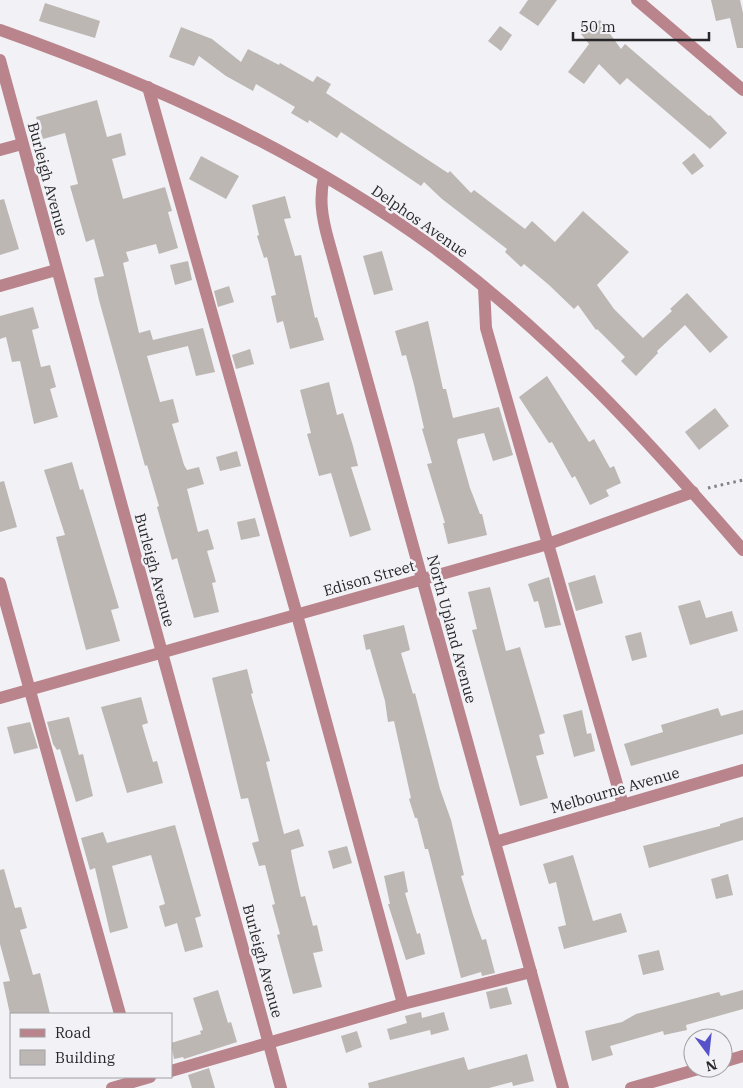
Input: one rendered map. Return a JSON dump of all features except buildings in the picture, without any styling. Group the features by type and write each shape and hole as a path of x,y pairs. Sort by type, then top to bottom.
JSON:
{"street":[{"path":"637,0 743,90"},
{"name":"Delphos Avenue","path":"0,30 148,87 234,126 324,176 394,220 484,287 549,344 612,404 693,492 743,550"},
{"name":"Burleigh Avenue","path":"0,60 281,1088"},
{"path":"148,87 297,615 403,1004"},
{"path":"0,150 22,144"},
{"name":"North Upland Avenue","path":"324,176 321,192 321,214 563,1088"},
{"path":"0,286 56,270"},
{"path":"484,287 486,328 623,805"},
{"name":"Edison Street","path":"0,698 548,544 693,492"},
{"path":"0,583 120,1013"},
{"name":"Melbourne Avenue","path":"495,842 743,770"},
{"path":"172,1070 403,1004 531,972"},
{"path":"631,1088 683,1073"},
{"path":"112,1088 142,1078"}],"path":[{"path":"693,492 743,480"}]}
